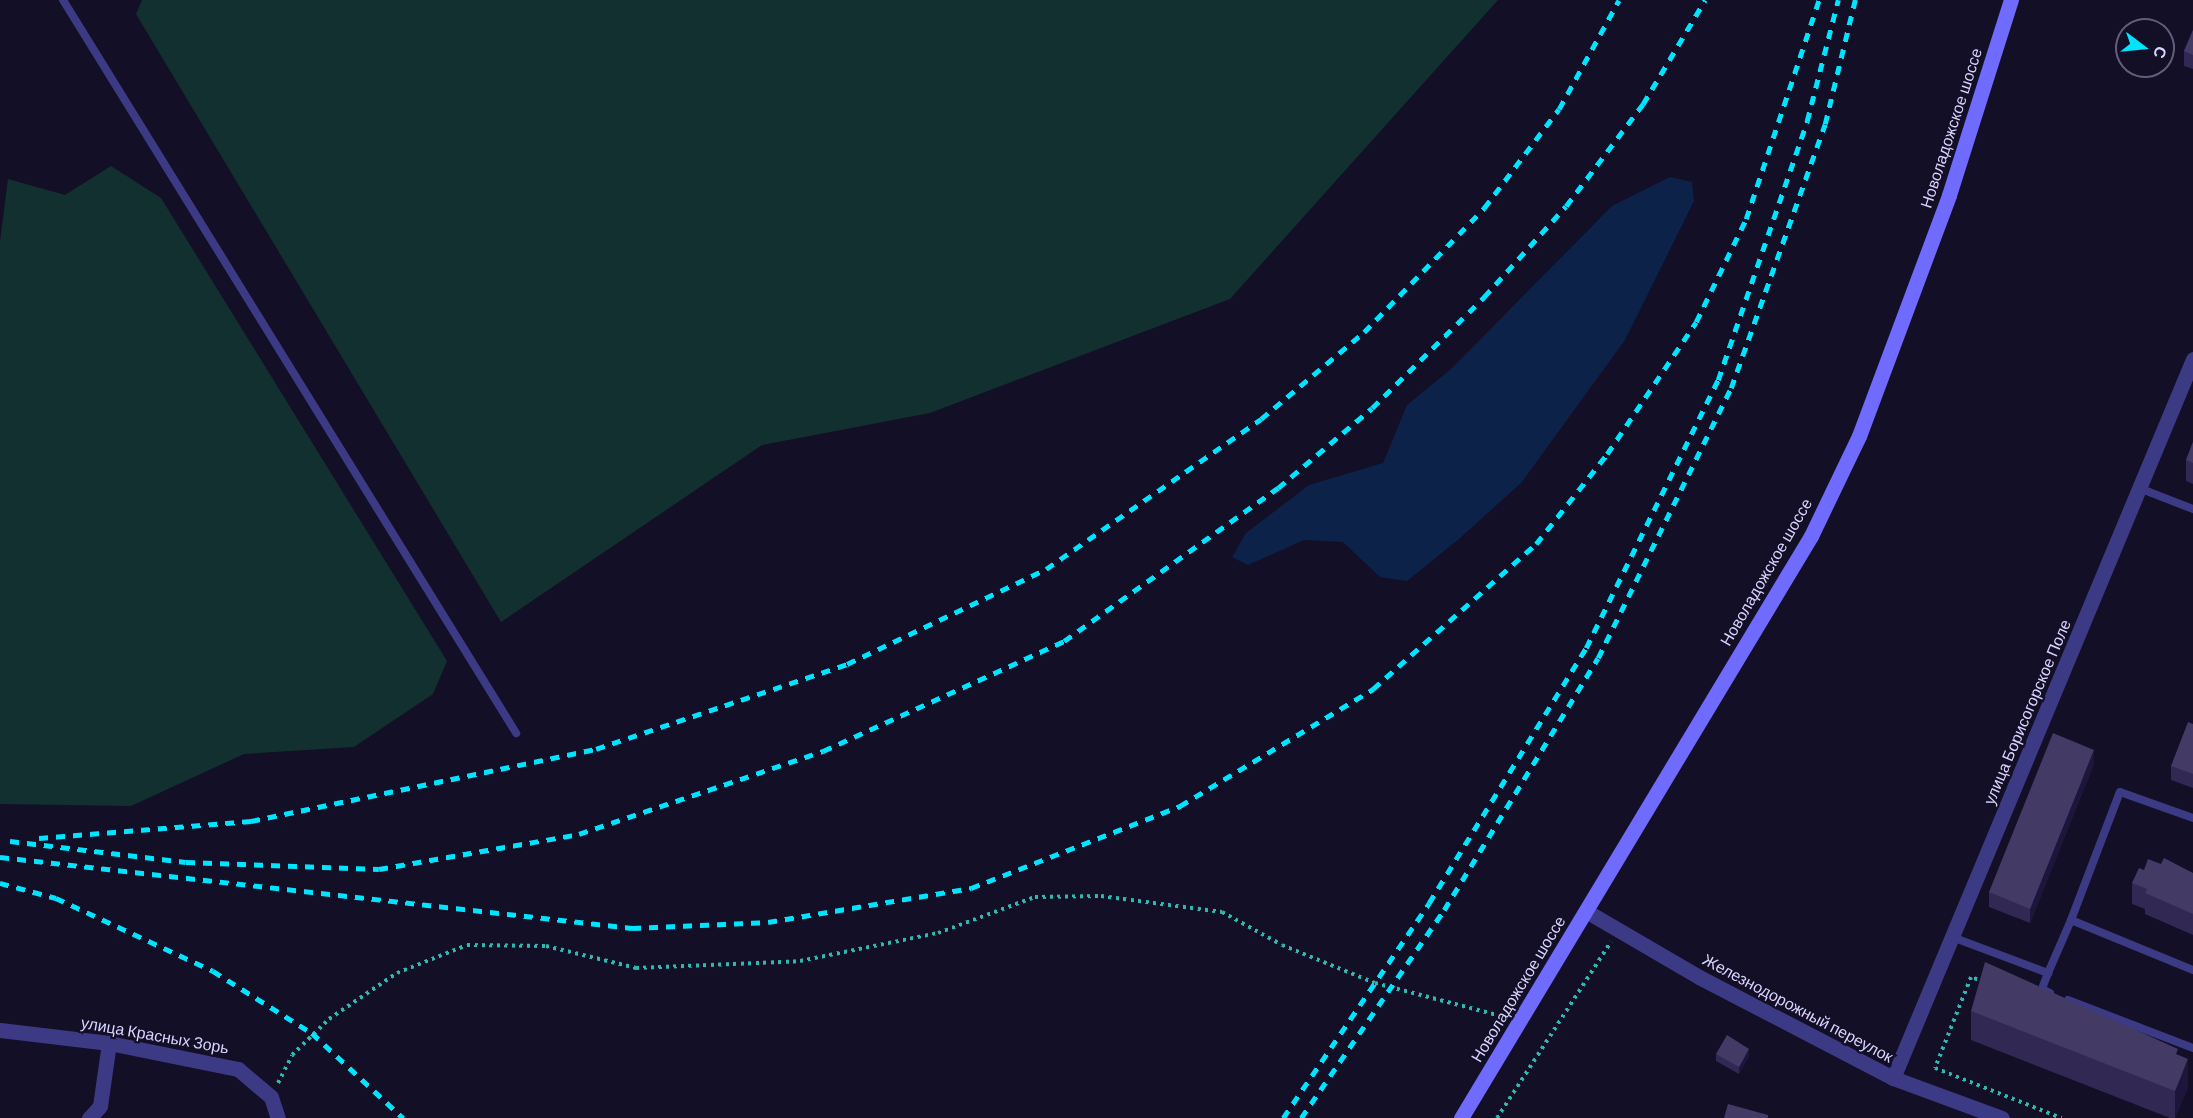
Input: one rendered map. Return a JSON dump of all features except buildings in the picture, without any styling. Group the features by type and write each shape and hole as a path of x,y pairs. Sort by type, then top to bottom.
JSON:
{"main road":[{"name":"Новоладожское шоссе","path":"1461,1118 1811,536 1859,436 1949,195 2011,0"}],"street":[{"name":"улица Борисогорское Поле","path":"1893,1078 2193,359"},
{"name":"Железнодорожный переулок","path":"1586,911 1893,1078 2002,1118"},
{"name":"улица Красных Зорь","path":"0,1030 109,1043 238,1069 271,1097 279,1118"},
{"path":"89,1118 100,1106 109,1043"}],"lane":[{"path":"63,0 516,733"},
{"path":"2139,488 2193,509"},
{"path":"2193,818 2120,792 2042,989 2193,1048"},
{"path":"2071,920 2193,970"},
{"path":"1952,937 2048,973"}],"path":[{"path":"271,1097 292,1055 329,1019 397,973 466,945 546,946 636,968 801,961 938,933 1035,897 1101,896 1222,912 1282,945 1375,983 1520,1021"},
{"path":"1497,1118 1619,930"},
{"path":"1993,985 1971,977 1935,1068 2061,1118"}],"green space":[{"path":"142,0 1498,0 1230,299 930,413 762,445 501,622 136,14"},
{"path":"111,166 161,198 447,661 433,694 354,747 244,754 131,806 0,804 0,241 8,179 65,195"}],"water":[{"path":"1670,177 1692,182 1694,201 1625,340 1521,483 1459,539 1407,581 1380,577 1343,542 1304,540 1248,565 1232,557 1246,533 1309,485 1383,463 1407,405 1451,369 1612,206"}],"railway":[{"path":"39,838 251,821 596,749 847,664 1046,569 1261,419 1364,332 1484,208 1559,109 1619,0"},
{"path":"10,841 186,862 379,869 579,834 823,751 1064,641 1278,488 1372,408 1484,297 1566,206 1643,104 1705,0"},
{"path":"0,857 632,928 768,922 971,888 1180,806 1373,689 1536,544 1607,454 1696,322 1746,219 1819,0"},
{"path":"1283,1118 1429,903 1586,648 1718,380 1807,121 1838,0"},
{"path":"1301,1118 1444,910 1598,658 1731,388 1825,124 1855,0"},
{"path":"0,883 56,898 213,971 312,1033 403,1118"}]}
